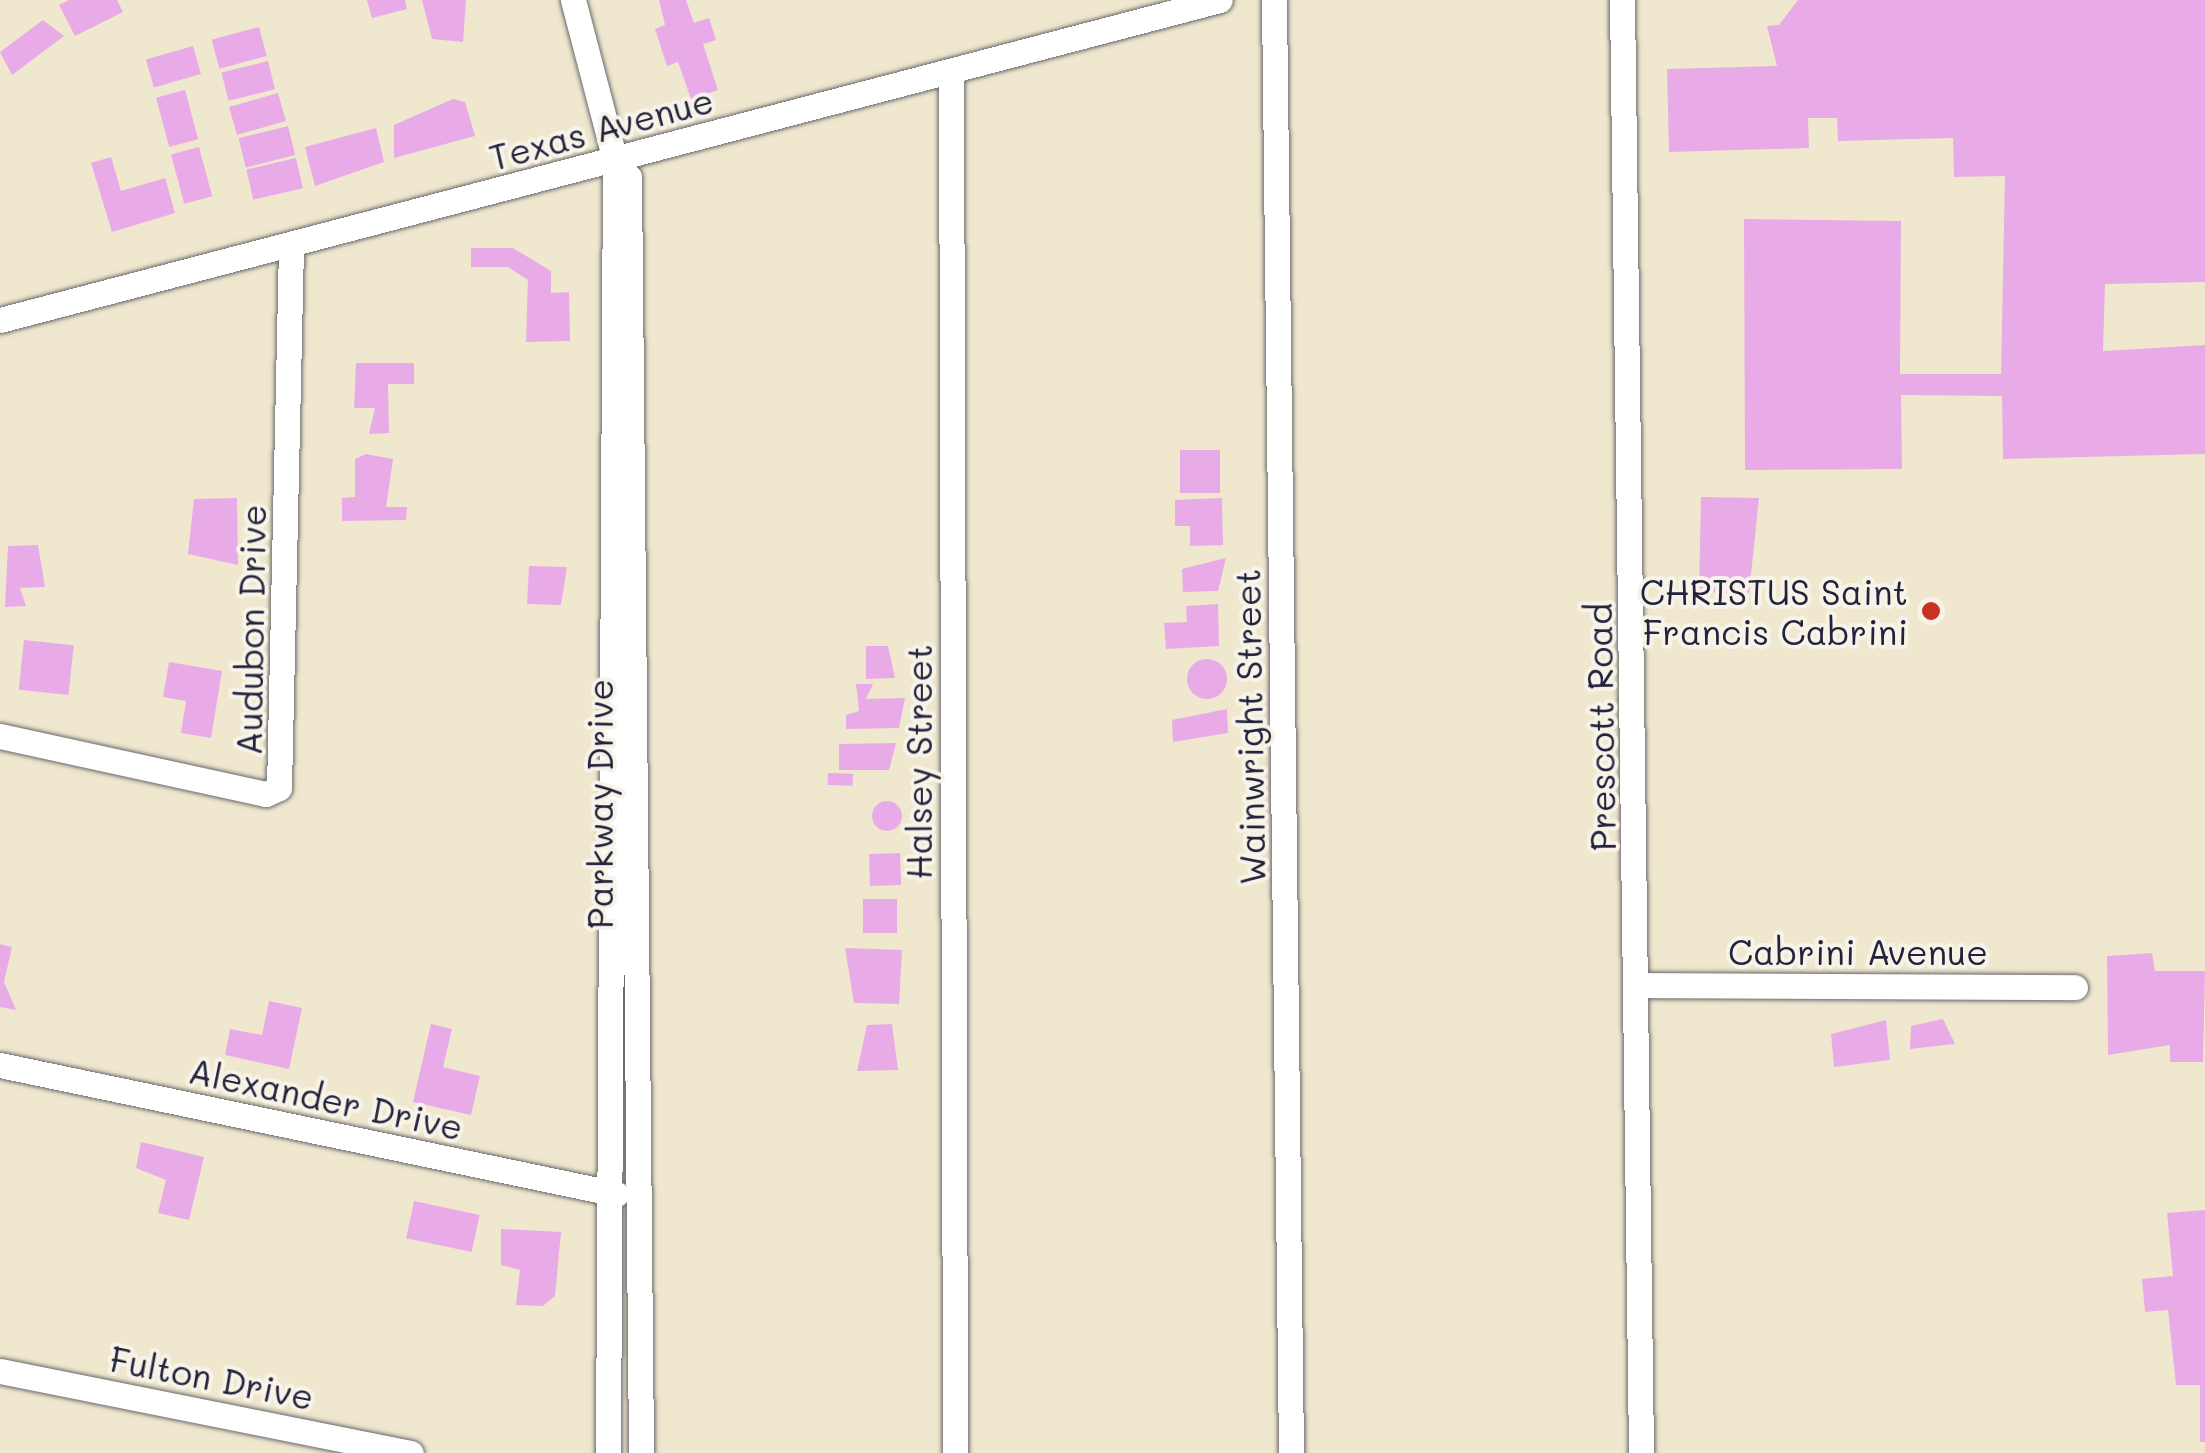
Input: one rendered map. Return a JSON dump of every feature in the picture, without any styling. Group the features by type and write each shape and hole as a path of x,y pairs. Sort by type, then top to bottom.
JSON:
{"street":[{"name":"Parkway Drive","path":"573,0 615,160 604,1192 608,1453"},
{"name":"Texas Avenue","path":"0,320 951,71 1131,11 1220,0"},
{"name":"Wainwright Street","path":"1274,0 1291,1453"},
{"name":"Prescott Road","path":"1622,0 1640,984 1640,1453"},
{"name":"Halsey Street","path":"951,71 955,1453"},
{"name":"Parkway Drive","path":"615,160 629,178 641,1453"},
{"name":"Audubon Drive","path":"0,736 266,794 279,788 291,246"},
{"name":"Cabrini Avenue","path":"1640,984 2075,987"},
{"name":"Alexander Drive","path":"0,1065 637,1198"},
{"name":"Fulton Drive","path":"0,1370 411,1453"}],"building":[{"path":"69,0 117,0 123,12 75,36 59,5"},
{"path":"367,0 405,0 407,9 372,18"},
{"path":"422,0 466,0 463,42 432,39"},
{"path":"659,0 686,0 694,23 709,18 716,40 703,44 718,90 691,99 678,62 667,66 655,29 665,25"},
{"path":"1798,0 2205,0 2205,282 2105,284 2103,351 2205,345 2205,454 2003,459 2002,396 1901,395 1902,469 1745,470 1744,219 1901,221 1900,374 2001,374 2005,176 1954,177 1953,138 1838,141 1837,118 1808,118 1809,148 1669,152 1667,69 1777,66 1767,26 1779,25"},
{"path":"43,20 64,36 12,75 0,52"},
{"path":"259,27 267,56 219,69 212,40"},
{"path":"193,46 201,74 154,87 146,60"},
{"path":"268,61 275,89 228,101 221,73"},
{"path":"185,90 198,139 169,147 156,98"},
{"path":"278,93 286,121 237,135 229,107"},
{"path":"453,99 465,102 475,136 394,158 394,125"},
{"path":"288,126 295,155 246,167 239,138"},
{"path":"376,128 384,162 315,186 305,147"},
{"path":"199,147 212,196 184,204 171,155"},
{"path":"111,157 121,191 165,178 175,213 112,232 91,163"},
{"path":"296,158 303,188 253,200 246,169"},
{"path":"471,248 513,248 551,271 551,293 569,292 570,341 526,342 528,280 508,267 471,267"},
{"path":"356,363 414,363 414,384 388,384 389,433 369,434 375,408 354,408"},
{"path":"1180,450 1220,450 1220,493 1180,493"},
{"path":"366,454 393,459 386,507 407,507 406,520 342,521 342,498 355,497 355,459"},
{"path":"1701,497 1759,498 1749,593 1699,592"},
{"path":"237,498 238,565 188,554 194,499"},
{"path":"1222,498 1223,545 1190,546 1190,526 1175,526 1175,500"},
{"path":"38,545 45,587 20,588 26,606 5,607 8,546"},
{"path":"1226,558 1218,591 1183,592 1182,569"},
{"path":"529,566 567,567 561,605 527,604"},
{"path":"1218,604 1219,646 1166,649 1164,623 1187,622 1186,606"},
{"path":"24,640 74,645 68,695 19,690"},
{"path":"866,646 888,646 895,678 866,679"},
{"path":"1207,659 1221,665 1227,679 1221,693 1207,699 1193,693 1187,679 1193,665"},
{"path":"169,662 222,671 211,738 181,733 186,701 163,697"},
{"path":"856,684 873,684 866,699 905,698 899,728 846,729 846,715 859,711"},
{"path":"1227,709 1228,733 1173,742 1172,720"},
{"path":"896,743 889,770 839,770 839,744"},
{"path":"828,773 853,774 853,786 828,785"},
{"path":"887,801 898,805 902,816 898,827 887,831 876,827 872,816 876,805"},
{"path":"900,853 901,885 870,886 869,854"},
{"path":"863,899 897,899 897,933 863,933"},
{"path":"0,944 12,947 4,982 16,1010 0,1007"},
{"path":"845,948 902,950 899,1004 854,1003"},
{"path":"2152,953 2155,971 2205,971 2203,1062 2170,1062 2170,1045 2108,1055 2107,956"},
{"path":"269,1001 302,1008 289,1069 225,1055 230,1029 262,1035"},
{"path":"1943,1019 1955,1044 1910,1049 1911,1026"},
{"path":"1886,1020 1890,1060 1834,1067 1831,1034"},
{"path":"431,1024 452,1029 443,1067 480,1076 471,1115 413,1102"},
{"path":"892,1024 898,1070 857,1071 867,1025"},
{"path":"141,1142 204,1157 189,1220 158,1213 166,1180 136,1168"},
{"path":"414,1201 480,1215 472,1252 406,1238"},
{"path":"2205,1210 2205,1442 2200,1442 2200,1385 2176,1385 2168,1310 2145,1312 2142,1279 2173,1276 2167,1213"},
{"path":"501,1229 561,1232 555,1296 543,1306 516,1305 520,1270 501,1265"}],"place":[{"name":"CHRISTUS Saint Francis Cabrini","path":"1931,611"}]}
